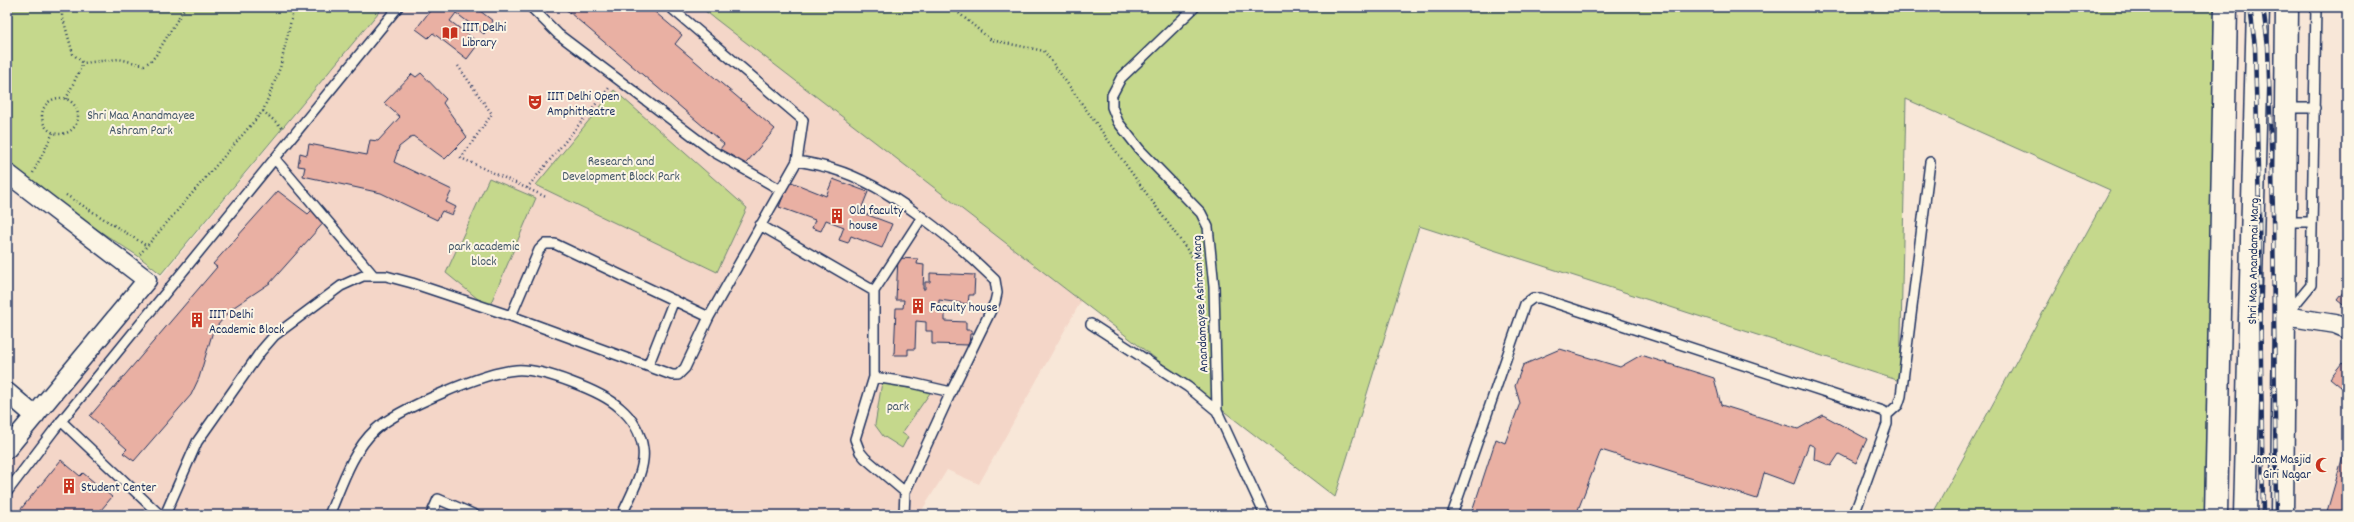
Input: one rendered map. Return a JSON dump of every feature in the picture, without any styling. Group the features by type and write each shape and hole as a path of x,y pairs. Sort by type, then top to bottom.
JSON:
{"main road":[{"path":"2216,515 2226,7"},
{"name":"Shri Maa Anandamai Marg","path":"2245,515 2258,7"},
{"path":"2282,515 2287,7"}],"street":[{"path":"7,173 147,280 7,449"},
{"path":"2285,316 2335,324 2347,329"},
{"path":"7,392 35,416"}],"lane":[{"path":"7,492 61,421 398,7"},
{"path":"530,7 558,34 714,152 781,190"},
{"path":"165,515 197,442 246,371 274,336 341,286 363,276 374,274 396,278 512,316 672,375 678,375 682,372 709,317 797,161 804,120 670,7"},
{"name":"Anandamayee Ashram Marg","path":"1195,7 1121,78 1112,95 1112,107 1118,122 1140,150 1201,213 1208,227 1214,287 1217,411 1266,515"},
{"path":"2285,316 2311,285 2316,7"},
{"path":"2286,108 2315,108"},
{"path":"275,159 374,274"},
{"path":"797,161 834,169 870,185 922,217 979,265 994,280 996,286 995,302 951,392 905,492 904,515"},
{"path":"1854,515 1887,424 1887,415 1898,405 1901,396 1930,162"},
{"path":"905,492 865,458 856,445 855,439 874,377 874,291 922,217"},
{"path":"2286,222 2312,222"},
{"path":"760,225 874,291"},
{"path":"512,316 539,250 545,244 555,244 709,317"},
{"path":"1452,515 1526,304 1533,298 1540,298 1716,355 1874,408 1887,415"},
{"path":"648,366 674,300"},
{"path":"1091,324 1169,375 1217,411"},
{"path":"329,515 350,467 374,430 388,420 426,401 496,374 516,370 538,371 567,381 598,395 620,407 638,429 643,450 641,469 622,515"},
{"path":"874,377 912,383 951,392"},
{"path":"61,421 160,515"},
{"path":"431,515 438,499 475,515"}],"path":[{"path":"64,7 62,15 73,54 83,63 120,59 144,64 152,61 185,7"},
{"path":"130,266 263,111 280,68 294,7"},
{"path":"955,7 955,10 991,40 1044,51 1214,287"},
{"path":"66,99 83,63"},
{"path":"458,66 492,114 461,158 546,197"},
{"path":"527,188 616,78"},
{"path":"66,99 76,109 76,123 66,133 53,133 44,126 42,111 51,100 66,99"},
{"path":"263,111 292,138"},
{"path":"33,174 53,133"},
{"path":"28,170 40,178"},
{"path":"60,191 147,246"}],"shaded area":[{"path":"383,7 702,7 1081,301 979,484 947,470 919,515 7,515 7,464"}],"green space":[{"name":"Shri Maa Anandmayee Ashram Park","path":"7,7 383,7 161,274 138,256 7,171"},
{"path":"700,7 2214,7 2207,515 1932,515 2110,190 1906,99 1900,381 1419,226 1335,497"},
{"name":"Research and Development Block Park","path":"614,90 747,208 717,272 536,185"},
{"name":"park academic block","path":"489,178 536,198 490,305 478,299 446,273"},
{"name":"park","path":"882,382 930,393 902,433 908,437 902,448 883,436 875,425"}],"building":[{"name":"IIIT Delhi Library","path":"433,7 475,7 493,21 484,34 456,13 450,21 479,43 467,59 433,33 428,38 416,29"},
{"path":"563,7 649,7 682,35 675,44 775,129 742,168 720,149 724,144"},
{"path":"421,73 446,99 443,103 467,137 445,159 413,136 399,147 394,162 452,190 446,202 456,207 452,215 442,211 437,220 381,193 303,176 305,167 298,166 300,153 307,155 309,144 367,155 370,140 378,141 400,117 384,103 412,74 416,77"},
{"name":"Old faculty house","path":"833,179 868,192 860,212 892,224 882,248 851,236 848,243 839,240 844,227 826,220 821,231 812,228 815,220 779,207 789,181 826,196"},
{"name":"IIIT Delhi Academic Block","path":"278,191 308,214 313,209 326,220 270,283 231,309 213,331 199,378 191,395 134,461 123,453 127,449 90,416 217,267 213,264"},
{"name":"Faculty house","path":"898,258 918,259 917,264 924,265 923,289 925,289 925,282 930,282 930,273 975,275 974,295 969,295 968,304 939,300 939,304 933,303 933,307 945,307 945,321 966,322 966,330 972,330 969,345 932,344 932,331 926,331 926,322 916,321 915,349 908,349 908,355 894,355 896,308 903,308 904,300 896,300"},
{"path":"2347,287 2347,308 2337,300"},
{"path":"1560,349 1620,367 1641,355 1714,378 1721,405 1798,429 1823,415 1867,439 1856,463 1839,454 1831,466 1814,459 1815,447 1809,444 1794,484 1764,473 1757,499 1601,450 1576,515 1471,515 1496,439 1505,443 1520,403 1515,386 1523,365"},
{"path":"2342,363 2347,367 2347,392 2330,378"},
{"path":"2347,442 2347,515 2326,515"},
{"name":"Student Center","path":"61,460 80,476 83,473 112,497 101,510 108,515 16,515"}],"railway":[{"path":"2250,7 2255,47 2263,515"},
{"path":"2263,7 2268,46 2273,211 2276,515"}],"place":[{"name":"IIIT Delhi Library","path":"450,33"},
{"name":"IIIT Delhi Open Amphitheatre","path":"535,102"},
{"name":"Old faculty house","path":"837,216"},
{"name":"Faculty house","path":"918,306"},
{"name":"IIIT Delhi Academic Block","path":"197,320"},
{"name":"Jama Masjid Giri Nagar","path":"2323,465"},
{"name":"Student Center","path":"69,486"}]}
